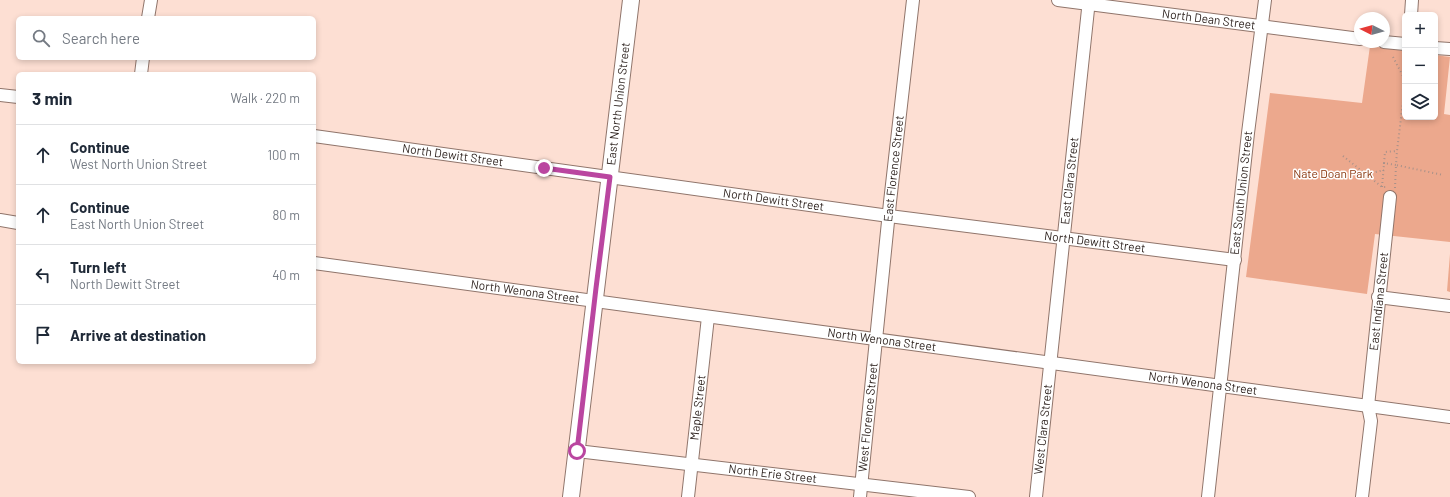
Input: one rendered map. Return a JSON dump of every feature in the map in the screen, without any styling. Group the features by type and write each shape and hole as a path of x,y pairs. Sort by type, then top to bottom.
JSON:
{"street":[{"path":"148,16 150,0"},
{"name":"East North Union Street","path":"571,497 631,0"},
{"name":"East Florence Street","path":"877,339 913,0"},
{"name":"North Dean Street","path":"1058,0 1089,2 1261,27 1354,38"},
{"name":"East South Union Street","path":"1208,497 1248,133 1265,0"},
{"path":"1411,12 1412,0"},
{"name":"East Clara Street","path":"1050,362 1089,2"},
{"path":"1390,43 1402,44"},
{"path":"1438,48 1450,49"},
{"path":"141,72 143,60"},
{"path":"0,95 16,97"},
{"name":"North Dewitt Street","path":"316,136 889,216 1234,260"},
{"name":"East Indiana Street","path":"1362,497 1371,421 1368,406 1386,192"},
{"path":"0,220 16,223"},
{"name":"North Wenona Street","path":"316,264 1450,417"},
{"path":"1378,297 1450,306"},
{"name":"Maple Street","path":"688,497 708,317"},
{"name":"West Florence Street","path":"860,497 877,339"},
{"name":"West Clara Street","path":"1036,497 1050,362"},
{"name":"North Erie Street","path":"577,451 969,497"}],"path":[{"path":"1393,57 1402,74"},
{"path":"1386,192 1395,189 1396,165 1402,113"},
{"path":"1386,192 1384,170 1385,152 1398,151"},
{"path":"1344,156 1368,174 1386,192"},
{"path":"1384,163 1443,175"},
{"path":"1368,174 1384,170"}],"green space":[{"name":"Nate Doan Park","path":"1370,48 1402,51 1402,120 1438,120 1438,55 1450,57 1444,114 1450,115 1450,242 1375,234 1367,294 1246,277 1270,93 1362,103"},
{"path":"1450,254 1450,292 1447,291"}],"route":[{"path":"544,168 610,177 577,451"}]}
